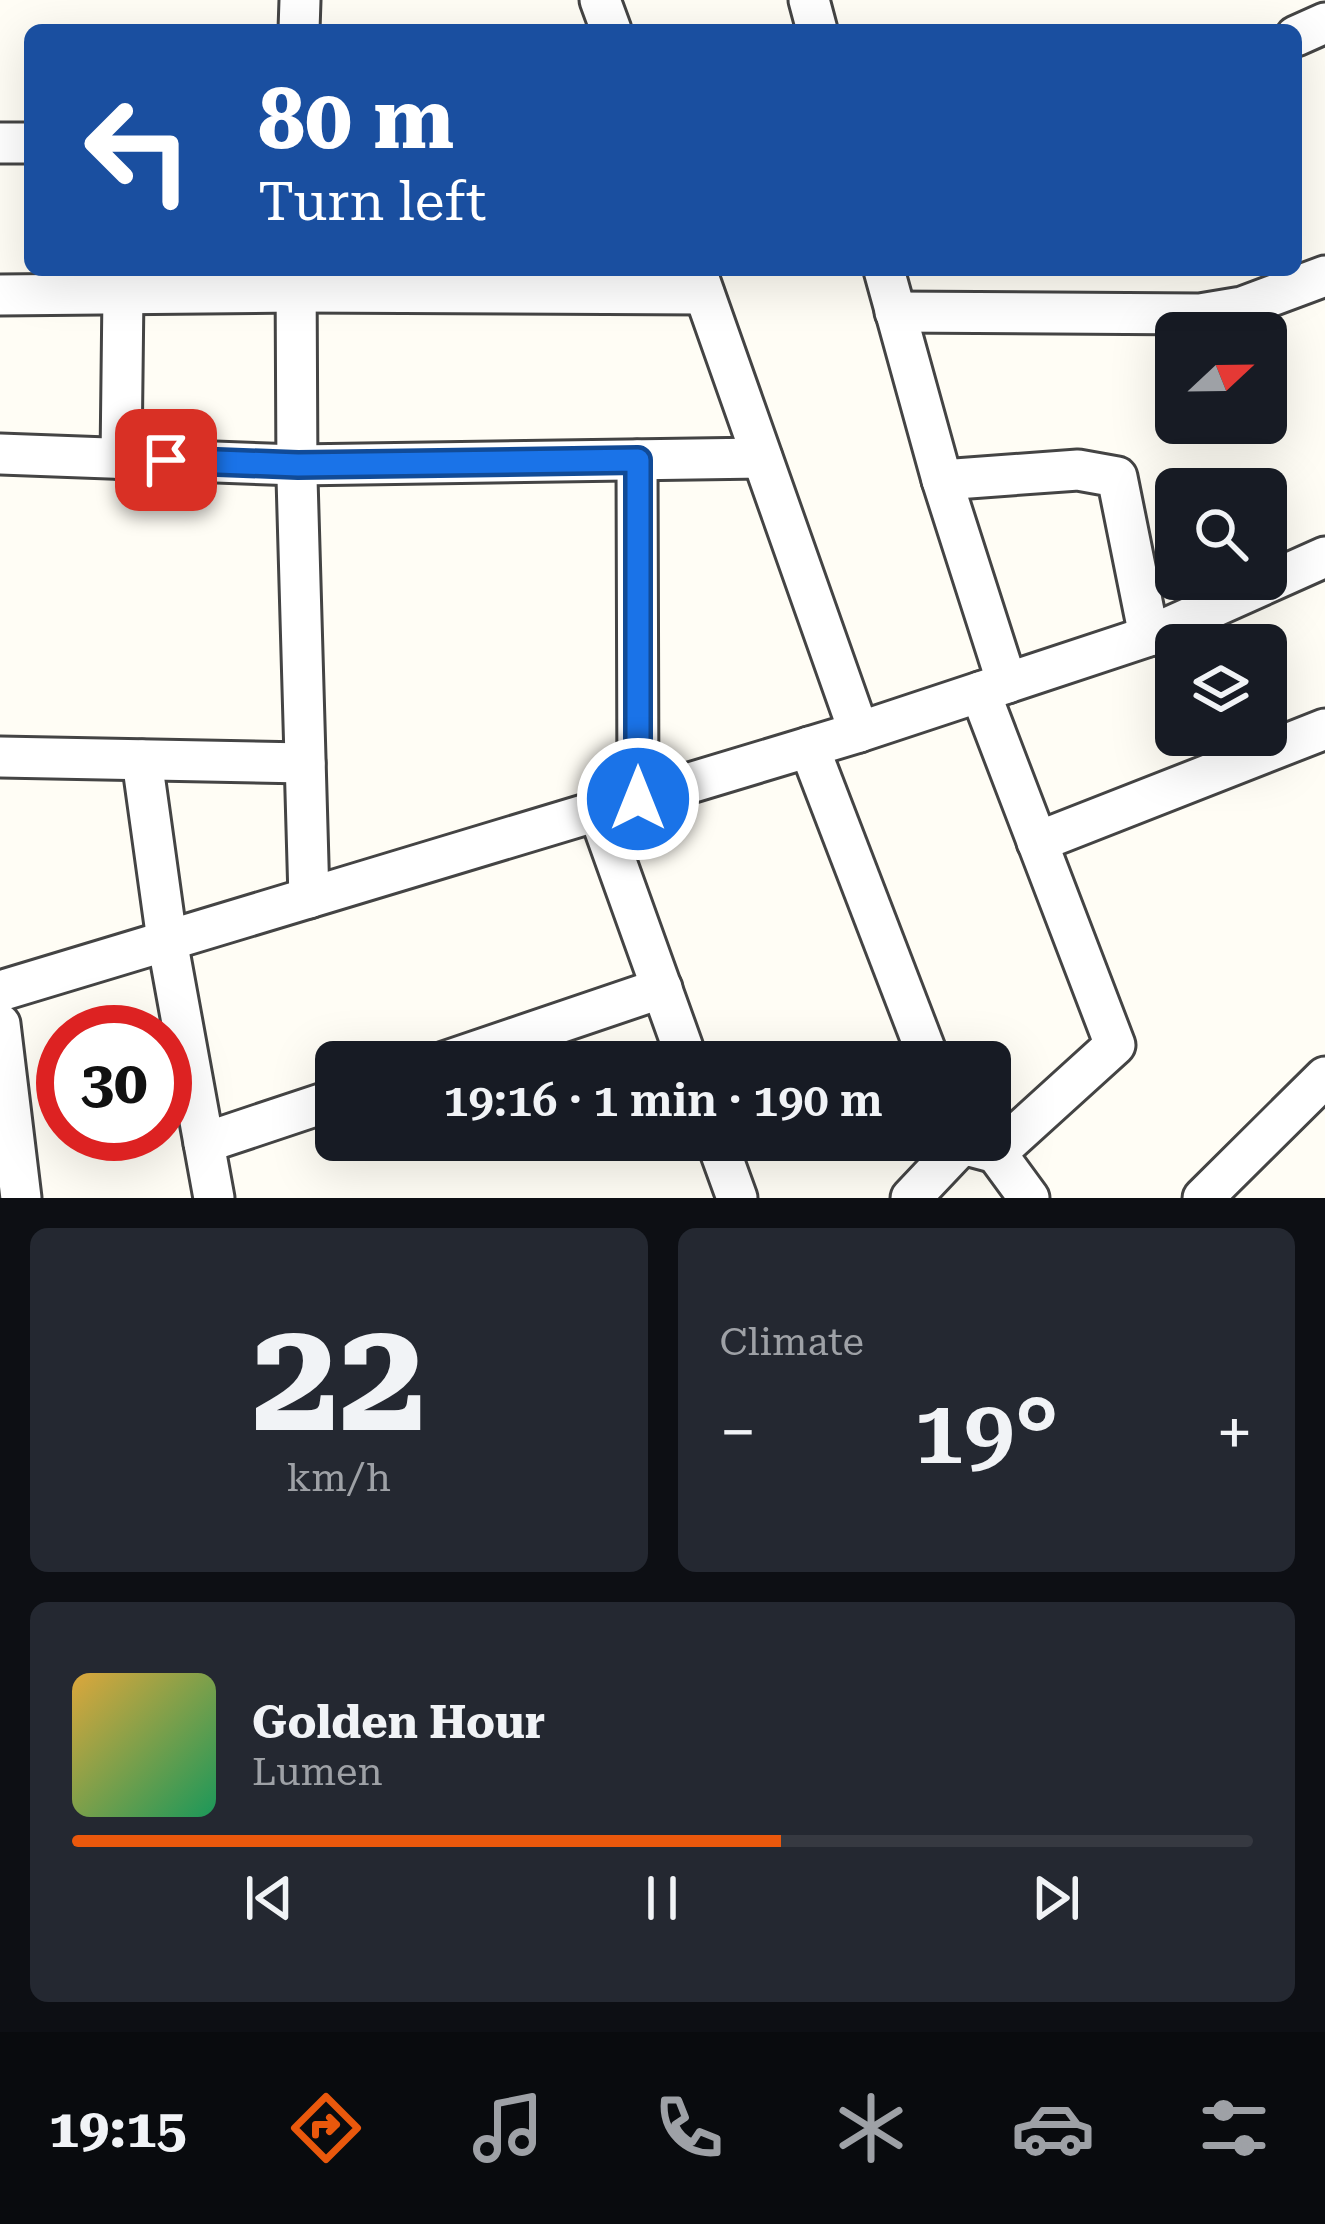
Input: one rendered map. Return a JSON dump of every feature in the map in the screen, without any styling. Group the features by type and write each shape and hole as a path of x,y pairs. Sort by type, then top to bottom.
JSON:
{"street":[{"path":"886,276 1037,842 1115,1045 1011,1119"},
{"path":"895,313 1200,314 1242,307 1325,277"},
{"path":"296,281 309,898"},
{"path":"0,295 123,293 296,281 700,282 859,732"},
{"path":"122,459 123,293"},
{"path":"0,454 298,465 762,458"},
{"path":"638,460 638,799"},
{"path":"941,480 1078,470 1117,477 1149,636"},
{"path":"0,991 859,732 1149,636 1325,556"},
{"path":"1037,842 1325,729"},
{"path":"808,747 922,1041"},
{"path":"0,757 305,763"},
{"path":"142,760 167,940 214,1198"},
{"path":"598,811 681,1041"},
{"path":"506,1041 662,988"},
{"path":"0,1024 21,1198"},
{"path":"1203,1198 1325,1077"},
{"path":"204,1143 315,1106"},
{"path":"724,1161 737,1198"},
{"path":"911,1198 955,1161"},
{"path":"989,1161 1029,1198"}],"route":[{"path":"166,460 298,465 638,460 638,799"}]}
